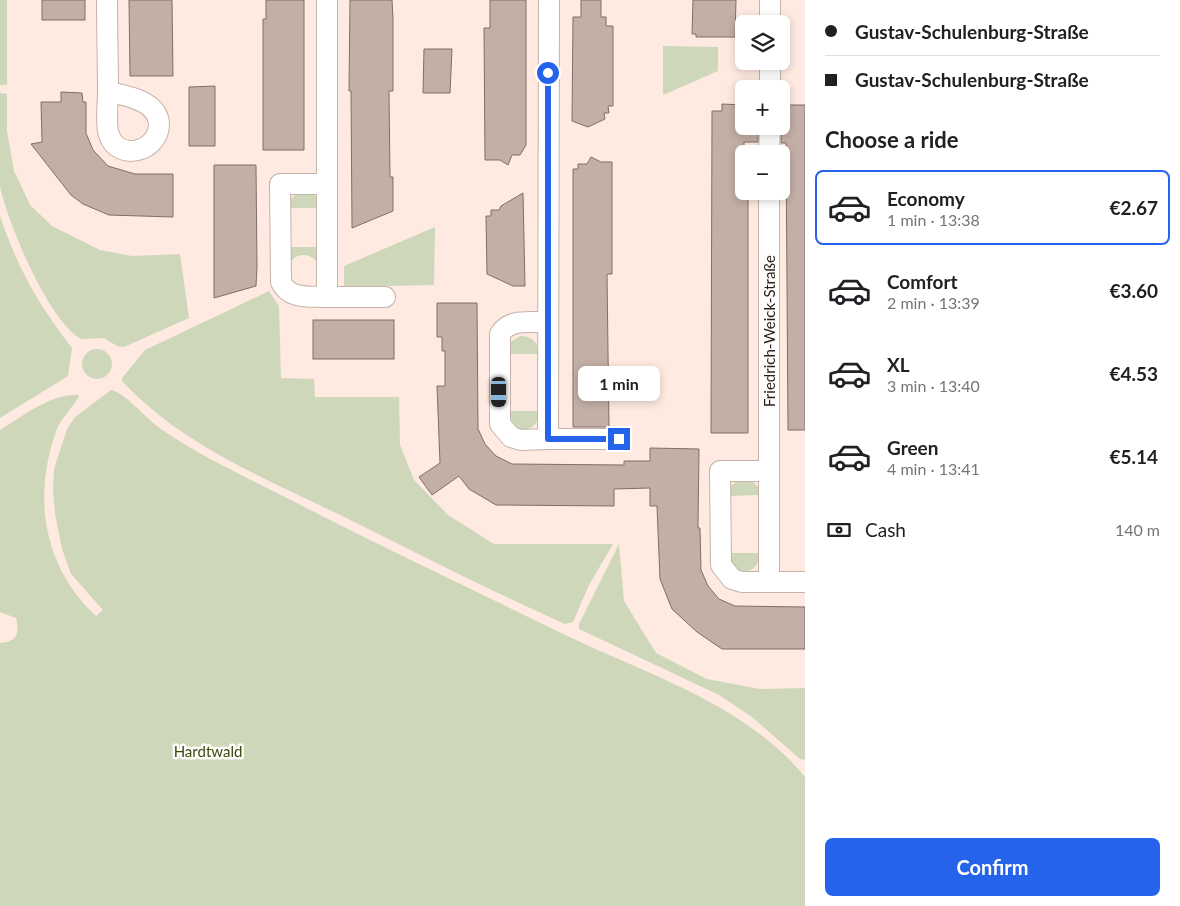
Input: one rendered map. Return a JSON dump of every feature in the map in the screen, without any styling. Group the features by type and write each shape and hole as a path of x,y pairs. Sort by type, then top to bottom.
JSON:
{"street":[{"path":"107,0 108,92"},
{"path":"327,0 327,296"},
{"path":"548,0 548,439"},
{"path":"770,0 770,15"},
{"path":"327,184 280,184 281,282 283,288 288,292 301,296 385,297"},
{"name":"Friedrich-Weick-Straße","path":"769,200 769,582"},
{"path":"547,322 513,323 503,328 500,334 499,416 505,432 511,437 521,440 619,439"},
{"path":"769,471 720,471 719,553 721,565 732,579 742,582 805,582"}],"green space":[{"path":"0,0 7,0 7,85 0,85"},
{"path":"663,46 718,47 718,71 663,95"},
{"path":"0,93 7,94 7,131 14,171 30,205 52,226 100,250 132,256 180,254 189,318 124,347 117,346 104,338 81,339 68,328 55,312 31,270 12,224 0,187"},
{"path":"298,192 314,195 319,200 320,208 290,208 290,200"},
{"path":"0,216 14,253 30,285 72,348 68,376 0,418"},
{"path":"435,227 434,285 344,287 344,266"},
{"path":"290,247 320,247 317,262 311,257 303,255 295,257 290,264"},
{"path":"269,291 279,306 281,378 314,379 315,397 399,397 400,445 414,480 448,515 494,544 613,544 589,585 573,622 565,624 508,598 224,458 170,423 122,381 122,378 145,350"},
{"path":"520,336 534,340 539,354 507,354 509,343"},
{"path":"97,349 108,353 112,364 108,375 97,379 86,375 82,364 86,353"},
{"name":"Hardtwald","path":"111,390 130,401 155,425 220,464 354,532 576,640 699,696 756,731 782,753 805,777 805,906 0,906 0,643 14,639 18,628 16,618 0,612 0,430 38,406 69,395 79,395 57,429 49,454 44,505 47,529 54,553 64,576 78,597 96,616 103,610 71,574 62,549 55,514 54,469 67,429 75,417"},
{"path":"510,411 539,411 539,415 535,425 522,430 512,424"},
{"path":"750,479 759,488 760,495 727,496 732,485 741,480"},
{"path":"619,544 624,601 656,653 707,679 760,689 805,688 805,760 800,759 752,717 719,695 579,629 579,624"},
{"path":"730,553 759,553 757,564 753,568 742,572 733,565"}],"building":[{"path":"42,0 85,0 85,20 42,20"},
{"path":"129,0 172,0 173,76 130,76"},
{"path":"266,0 304,0 304,150 263,150 263,19 266,19"},
{"path":"350,0 392,0 393,19 393,91 389,91 390,177 393,177 393,211 352,228 351,91 349,91"},
{"path":"490,0 526,0 526,145 520,155 512,155 508,165 500,160 485,160 484,28 490,28"},
{"path":"581,0 601,0 601,17 606,17 606,26 613,26 613,106 608,106 609,113 604,113 605,119 588,127 572,121 573,17 581,17"},
{"path":"693,0 736,0 735,37 696,37 696,34 692,34"},
{"path":"424,49 452,49 450,93 423,93"},
{"path":"215,86 215,146 189,146 189,87"},
{"path":"61,92 82,93 83,102 86,102 86,133 93,150 108,166 135,174 173,174 173,217 109,215 83,204 71,195 31,144 42,142 41,102 61,102"},
{"path":"722,104 735,105 735,135 758,135 758,142 744,142 744,145 735,145 735,200 748,200 748,433 711,433 712,111 722,111"},
{"path":"790,105 805,105 805,430 788,430 786,200 790,200 790,145 781,143 781,135 790,135"},
{"path":"591,157 601,162 612,162 612,274 607,274 609,427 573,427 573,169 578,169 578,164 587,164"},
{"path":"214,165 256,165 257,267 256,286 214,298"},
{"path":"523,193 525,286 513,286 487,274 486,216 491,216 491,210 499,210 501,206"},
{"path":"437,303 477,303 478,429 485,444 496,456 512,464 624,465 624,461 650,461 650,448 699,449 698,528 700,528 701,570 708,586 719,599 735,606 805,607 805,649 722,649 697,632 672,609 660,579 657,506 650,506 650,488 614,489 614,506 496,505 469,489 459,476 432,495 419,477 440,463 437,386 445,386 445,351 442,351 442,337 437,337"},
{"path":"313,320 394,320 394,359 313,359"}],"route":[{"path":"548,73 548,439 619,439"}]}
